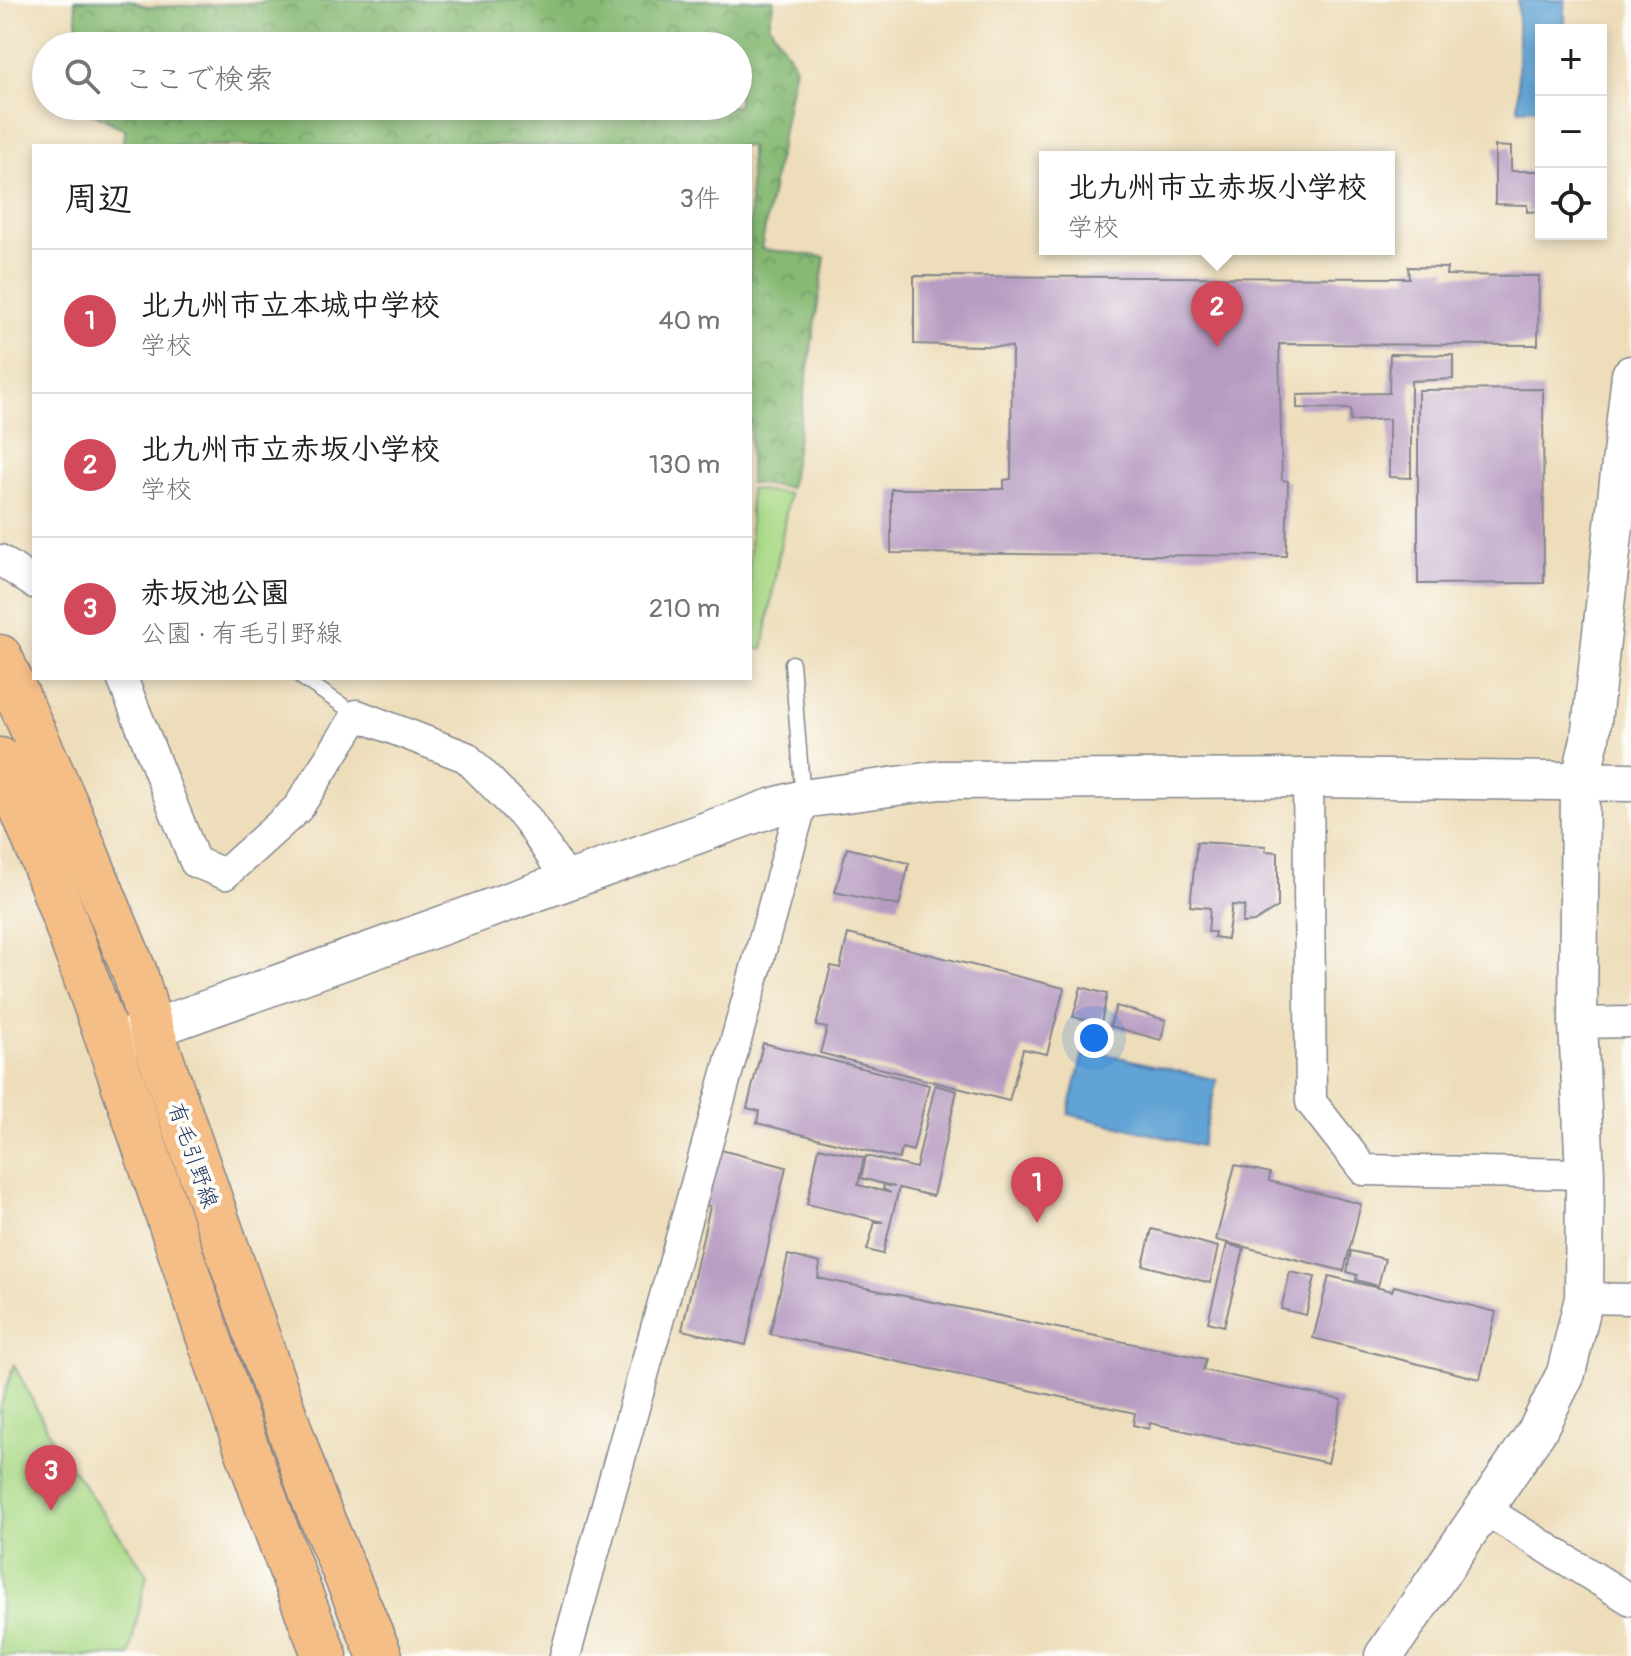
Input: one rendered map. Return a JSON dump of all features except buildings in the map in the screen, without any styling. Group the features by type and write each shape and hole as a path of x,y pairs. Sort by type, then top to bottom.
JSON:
{"main road":[{"name":"有毛引野線","path":"0,657 135,973 151,1029 313,1497 380,1656"},
{"name":"有毛引野線","path":"0,760 27,815 110,1044 275,1529 325,1656"}],"street":[{"path":"1384,1656 1537,1431 1566,1373 1584,1298 1585,1174 1578,1023 1580,783 1590,739 1631,375"},
{"path":"0,560 32,582"},
{"path":"123,680 195,862 225,874 298,808 357,715 466,757 527,819 568,881"},
{"path":"1308,778 1311,1102 1364,1170 1585,1174"},
{"path":"110,1044 803,799 940,780 1308,778 1631,782"},
{"path":"565,1656 803,799"},
{"path":"1578,1023 1631,1022"},
{"path":"1584,1298 1631,1299"},
{"path":"1484,1509 1631,1600"}],"lane":[{"path":"792,663 803,799"},
{"path":"305,680 357,715"}],"green space":[{"path":"75,0 129,0 148,7 259,3 266,0 774,0 769,24 795,65 761,249 825,257 790,488 752,483 752,144 122,144 126,130 106,120 752,120 752,32 78,32"},
{"path":"752,489 789,494 763,649 752,649"},
{"path":"14,1365 57,1448 147,1574 129,1656 0,1656 0,1407"}],"water":[{"path":"1518,0 1565,0 1565,24 1535,24 1535,109 1518,109"},
{"path":"1084,1049 1217,1080 1201,1146 1068,1114"}],"place":[{"name":"北九州市立赤坂小学校","path":"1217,347"},
{"name":"北九州市立本城中学校","path":"1037,1223"},
{"name":"赤坂池公園","path":"51,1511"}]}
